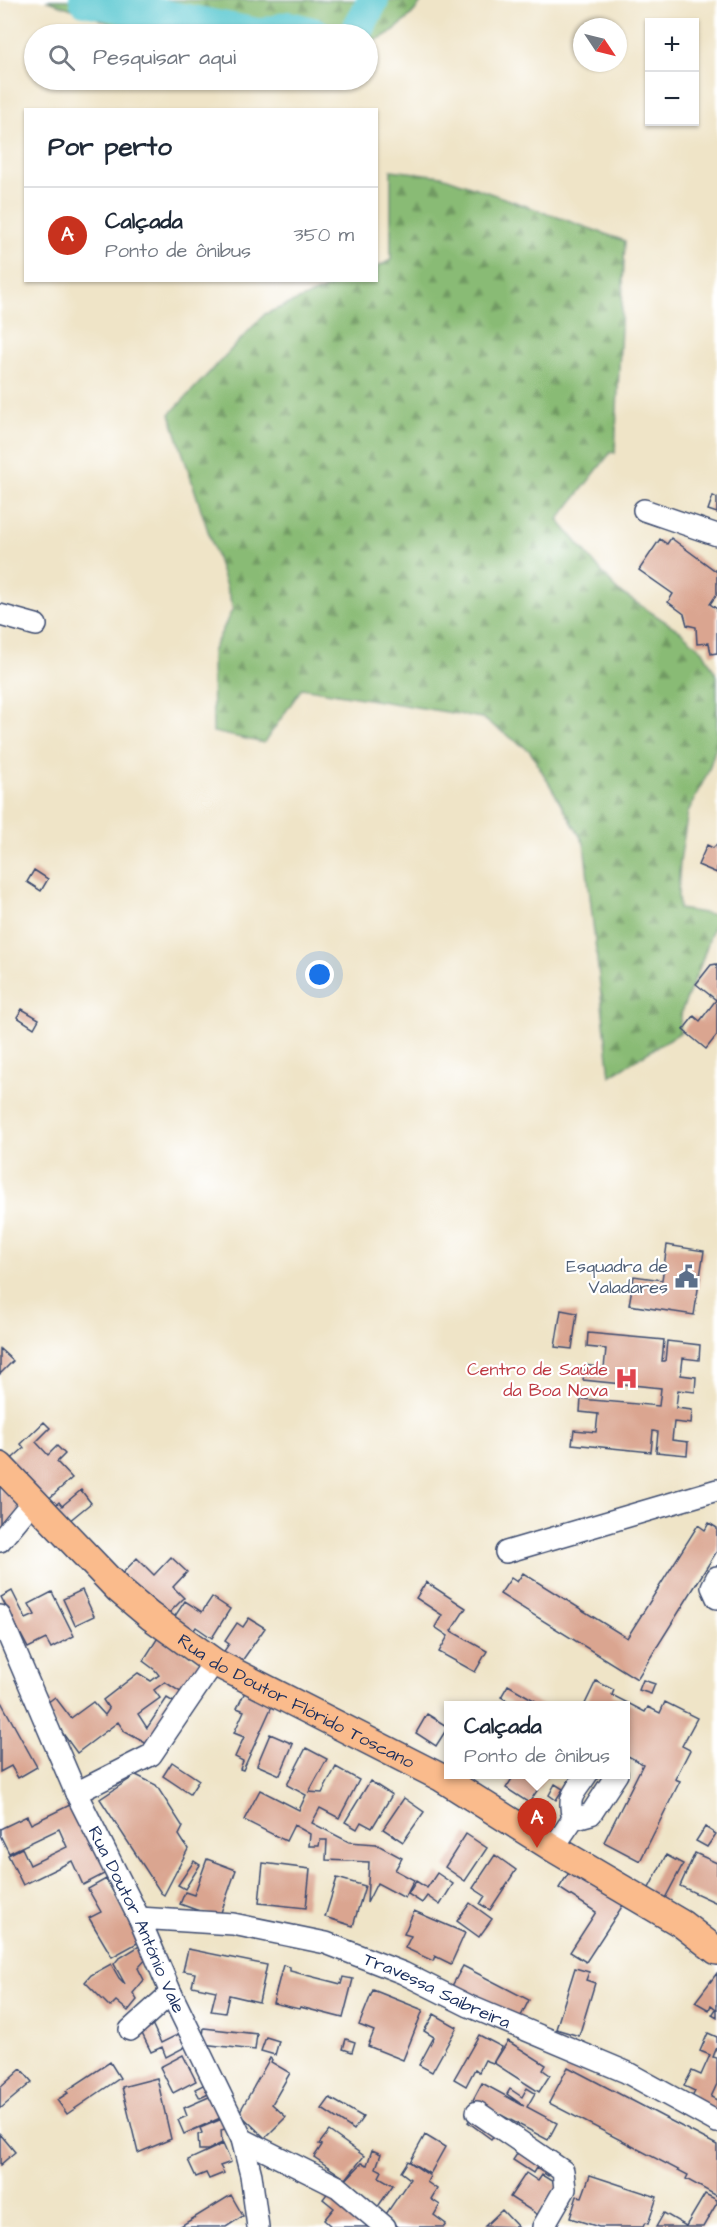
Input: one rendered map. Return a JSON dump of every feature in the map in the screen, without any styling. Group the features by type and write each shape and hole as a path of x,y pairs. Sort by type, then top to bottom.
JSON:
{"main road":[{"name":"Rua do Doutor Flórido Toscano","path":"0,1466 135,1605 214,1662 442,1778 553,1848 682,1924 717,1951"}],"street":[{"path":"644,510 717,535"},
{"path":"0,615 36,625"},
{"path":"506,1552 717,1490"},
{"path":"0,1541 33,1501"},
{"path":"717,1577 712,1587 717,1598"},
{"name":"Rua Doutor António Vale","path":"0,1616 7,1655 139,1918 171,1993 242,2139 252,2175 258,2227"},
{"path":"76,1792 151,1755 214,1662"},
{"path":"573,1819 569,1804 584,1779"},
{"path":"553,1848 573,1819 591,1814 614,1779"},
{"name":"Travessa Saibreira","path":"139,1918 233,1924 326,1943 403,1973 469,2006 626,2072 717,2122"},
{"path":"130,2030 171,1993"},
{"path":"477,2112 563,2171 565,2189 543,2227"},
{"path":"242,2139 338,2187 385,2227"}],"green space":[{"path":"46,0 423,0 399,26 378,39 378,24 111,24"},
{"path":"391,170 442,176 625,241 615,453 611,452 558,520 618,591 680,631 703,651 717,676 717,744 708,772 688,812 680,861 678,894 679,909 717,915 701,964 682,1010 679,1030 681,1032 610,1076 584,843 530,751 482,718 302,688 264,743 213,732 212,652 233,608 170,414 265,314 342,282 378,282 378,266 391,260"}],"building":[{"path":"713,496 717,498 717,513 708,510"},
{"path":"671,538 717,572 717,594 710,604 717,609 717,653 711,654 709,643 697,644 696,627 687,625 684,614 668,602 673,594 639,570 660,539 667,544"},
{"path":"717,844 717,873 698,865 707,845 713,848"},
{"path":"34,870 48,879 41,891 27,882"},
{"path":"717,964 717,1035 706,1049 683,1030 694,1016 700,1021 716,1000 696,984 711,965"},
{"path":"22,1009 39,1019 34,1028 17,1017"},
{"path":"667,1245 704,1251 694,1315 629,1305 634,1276 662,1280"},
{"path":"561,1310 577,1313 572,1349 555,1347"},
{"path":"588,1333 664,1340 662,1361 665,1361 667,1341 700,1345 699,1360 683,1358 681,1375 696,1377 695,1392 678,1390 676,1408 692,1410 691,1424 674,1422 672,1440 688,1442 687,1455 656,1452 658,1432 653,1431 651,1452 572,1444 574,1430 596,1432 598,1414 580,1412 581,1399 659,1406 661,1388 583,1380 585,1365 604,1368 606,1349 587,1347"},
{"path":"0,1349 13,1361 0,1374"},
{"path":"44,1422 50,1428 36,1442 48,1455 57,1446 65,1454 57,1462 72,1478 43,1504 6,1464 24,1448 21,1444"},
{"path":"0,1477 24,1504 0,1537"},
{"path":"81,1490 91,1503 63,1526 50,1510 59,1502 62,1506"},
{"path":"709,1523 717,1528 717,1551 637,1679 500,1594 511,1578 517,1582 523,1573 627,1638 698,1525 705,1530"},
{"path":"171,1557 187,1572 173,1587 184,1598 162,1620 117,1579 137,1558 154,1575"},
{"path":"426,1582 466,1608 451,1631 487,1651 475,1672 439,1652 448,1636 435,1627 442,1615 416,1598"},
{"path":"82,1590 94,1616 75,1625 63,1599"},
{"path":"12,1591 26,1619 35,1615 29,1604 52,1592 74,1636 51,1648 46,1639 28,1648 1,1597"},
{"path":"212,1597 230,1609 212,1638 196,1627 189,1638 169,1625 185,1601 202,1612"},
{"path":"249,1618 265,1628 237,1668 220,1657 229,1644 225,1641 237,1623 243,1627"},
{"path":"159,1636 202,1664 182,1693 165,1682 154,1690 160,1698 138,1714 147,1728 167,1698 177,1704 149,1745 125,1732 118,1722 77,1753 43,1706 55,1697 71,1718 93,1702 105,1715 109,1709 103,1700 138,1673 151,1681 159,1675 143,1661"},
{"path":"643,1680 655,1684 651,1694 639,1690"},
{"path":"596,1681 614,1690 612,1695 624,1701 586,1701"},
{"path":"508,1685 535,1701 508,1701 501,1697"},
{"path":"245,1692 273,1704 243,1770 240,1769 243,1761 235,1757 244,1737 234,1733 244,1711 237,1708"},
{"path":"0,1700 37,1767 18,1778 11,1766 0,1772"},
{"path":"665,1702 697,1718 682,1746 690,1750 675,1779 680,1781 640,1861 604,1842 643,1764 630,1757 630,1704 645,1712 648,1707 660,1713"},
{"path":"427,1714 444,1725 444,1733 436,1746 416,1733"},
{"path":"270,1734 293,1744 280,1775 257,1765"},
{"path":"306,1748 327,1759 309,1792 322,1793 336,1767 359,1780 339,1818 320,1808 312,1823 349,1842 376,1844 402,1858 395,1870 414,1880 405,1898 377,1883 367,1903 369,1862 326,1860 327,1840 320,1840 319,1846 309,1846 310,1834 294,1825 286,1841 244,1820 260,1790 299,1810 306,1795 287,1785"},
{"path":"172,1762 199,1780 190,1794 163,1776"},
{"path":"136,1775 156,1785 183,1827 179,1835 188,1849 164,1895 100,1799"},
{"path":"512,1779 545,1779 529,1803 506,1788"},
{"path":"370,1781 392,1795 372,1828 361,1822 357,1829 345,1822"},
{"path":"555,1784 563,1789 556,1800 549,1795"},
{"path":"404,1798 424,1812 403,1842 383,1829"},
{"path":"74,1803 108,1872 83,1885 72,1861 23,1885 8,1855 22,1848 30,1865 67,1847 59,1829 9,1853 0,1835 0,1829 27,1816 31,1824"},
{"path":"705,1827 716,1834 707,1847 696,1841"},
{"path":"466,1834 487,1848 465,1881 445,1867"},
{"path":"695,1853 717,1863 717,1903 680,1886"},
{"path":"495,1855 516,1870 490,1910 480,1904 485,1896 473,1888"},
{"path":"666,1855 683,1864 663,1902 646,1894"},
{"path":"207,1859 236,1870 219,1918 180,1904 185,1892 194,1895"},
{"path":"194,1861 200,1865 185,1889 178,1885"},
{"path":"263,1863 310,1869 306,1908 259,1903"},
{"path":"572,1868 625,1902 586,1962 570,1952 596,1912 559,1888"},
{"path":"437,1873 453,1884 440,1905 427,1896 422,1903 408,1894 416,1881 427,1888"},
{"path":"337,1878 365,1886 353,1926 325,1917"},
{"path":"106,1879 141,1941 112,1957 89,1918 101,1912 88,1889"},
{"path":"470,1903 492,1919 479,1937 457,1921"},
{"path":"414,1911 465,1933 451,1964 435,1956 433,1961 405,1948 411,1936 404,1934"},
{"path":"141,1945 148,1957 138,1968 144,1980 133,1993 137,2000 128,2011 116,2001 110,2007 85,1982 91,1975 111,1964 125,1984 114,1964"},
{"path":"188,1949 267,1965 259,2002 229,1995 225,2013 211,2011 216,1991 192,1986 195,1973 183,1971"},
{"path":"283,1965 290,1967 290,1971 341,1984 343,1977 353,1979 343,2018 273,2003"},
{"path":"463,1966 529,2000 519,2020 452,1986"},
{"path":"575,1968 589,1972 586,1980 595,1983 579,2036 556,2029"},
{"path":"717,1973 717,2018 712,2015 716,2009 711,2005 709,2010 695,2002"},
{"path":"373,1990 423,2010 403,2060 368,2046 374,2031 359,2025"},
{"path":"434,2014 457,2027 432,2072 419,2065 434,2037 424,2031"},
{"path":"148,2015 161,2043 185,2031 191,2044 166,2057 162,2047 151,2052 136,2021"},
{"path":"204,2028 257,2034 255,2050 202,2044"},
{"path":"708,2033 717,2037 717,2047 713,2057 717,2058 717,2084 711,2097 717,2100 717,2110 714,2115 687,2108 695,2091 684,2086 692,2071 701,2075 710,2055 700,2051"},
{"path":"479,2035 502,2047 493,2063 485,2060 479,2072 475,2069 466,2086 454,2079"},
{"path":"266,2037 279,2041 275,2055 261,2051"},
{"path":"346,2039 355,2042 352,2052 343,2049"},
{"path":"508,2041 546,2065 543,2070 550,2075 539,2092 494,2063"},
{"path":"183,2055 196,2081 173,2093 160,2067"},
{"path":"270,2058 271,2062 290,2073 272,2104 286,2117 265,2138 239,2113"},
{"path":"110,2062 120,2078 67,2114 57,2100 68,2093 66,2091"},
{"path":"568,2067 717,2145 717,2196 686,2179 688,2175 549,2103"},
{"path":"21,2069 32,2082 0,2109 0,2088"},
{"path":"157,2078 171,2139 138,2153 122,2087"},
{"path":"211,2081 215,2091 200,2098 195,2089"},
{"path":"482,2083 524,2106 507,2094 510,2089 522,2097 527,2088 535,2093 527,2107 557,2123 548,2140 473,2100"},
{"path":"218,2093 227,2115 184,2134 178,2120 187,2116 184,2108"},
{"path":"330,2098 363,2117 354,2130 322,2109"},
{"path":"473,2116 496,2133 491,2139 468,2122"},
{"path":"227,2117 232,2127 221,2130 222,2143 208,2150 199,2150 198,2135 202,2133 200,2128"},
{"path":"329,2131 364,2156 346,2179 314,2157 322,2145 319,2144"},
{"path":"0,2134 15,2152 0,2165"},
{"path":"425,2135 445,2147 430,2174 410,2162"},
{"path":"223,2144 231,2162 220,2166 224,2173 209,2179 206,2173 196,2177 188,2160"},
{"path":"521,2148 552,2168 548,2176 536,2168 533,2173 513,2160"},
{"path":"372,2150 381,2154 376,2168 382,2171 379,2177 393,2185 377,2208 341,2185 362,2163 367,2165"},
{"path":"408,2161 430,2176 427,2182 437,2189 431,2199 440,2205 434,2215 446,2224 444,2227 399,2227 384,2217 410,2179 401,2172"},
{"path":"526,2173 538,2181 542,2175 558,2185 538,2215 510,2197"},
{"path":"590,2175 657,2197 648,2224 645,2223 643,2227 599,2227 570,2218 577,2196 582,2197"},
{"path":"332,2187 382,2227 332,2227 324,2220 334,2208 323,2199"},
{"path":"705,2194 717,2200 717,2203 703,2227 656,2227 664,2213 686,2226"},
{"path":"231,2195 243,2216 226,2227 179,2227"},
{"path":"502,2210 518,2227 485,2226"}],"waterway":[{"path":"85,0 206,24"},
{"path":"360,24 373,0"}],"place":[{"name":"Esquadra de Valadares","path":"686,1276"},
{"name":"Centro de Saúde da Boa Nova","path":"626,1379"},
{"name":"Calçada","path":"537,1848"}]}
